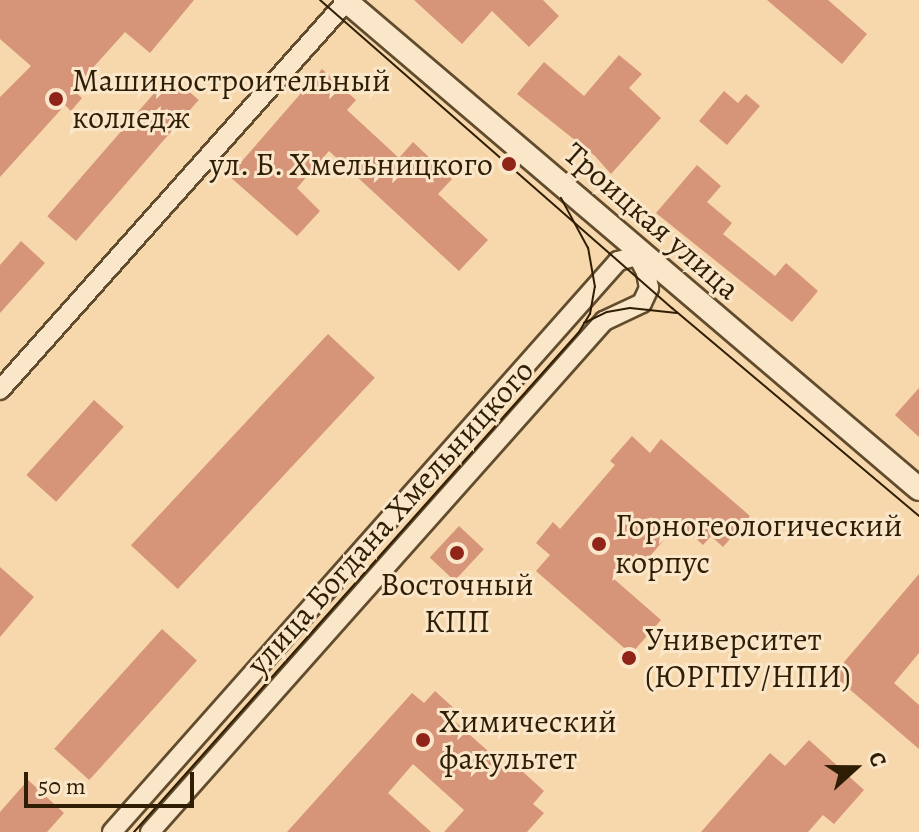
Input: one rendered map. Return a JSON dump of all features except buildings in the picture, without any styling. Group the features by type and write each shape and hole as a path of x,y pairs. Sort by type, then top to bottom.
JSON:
{"street":[{"name":"Троицкая улица","path":"346,0 628,254 665,275 919,489"},
{"path":"0,390 346,0"},
{"name":"улица Богдана Хмельницкого","path":"112,832 628,254 646,272 649,288 642,303 604,321 150,832"}],"tram line":[{"path":"320,0 672,308 919,516"},
{"path":"134,832 579,332 590,314 595,287 588,248 561,198"},
{"path":"584,323 607,312 630,308 677,313"}],"place":[{"name":"Машиностроительный колледж","path":"56,99"},
{"name":"ул. Б. Хмельницкого","path":"509,164"},
{"name":"Горногеологический корпус","path":"599,544"},
{"name":"Восточный КПП","path":"457,553"},
{"name":"Университет (ЮРГПУ/НПИ)","path":"629,658"},
{"name":"Химический факультет","path":"423,740"}]}
